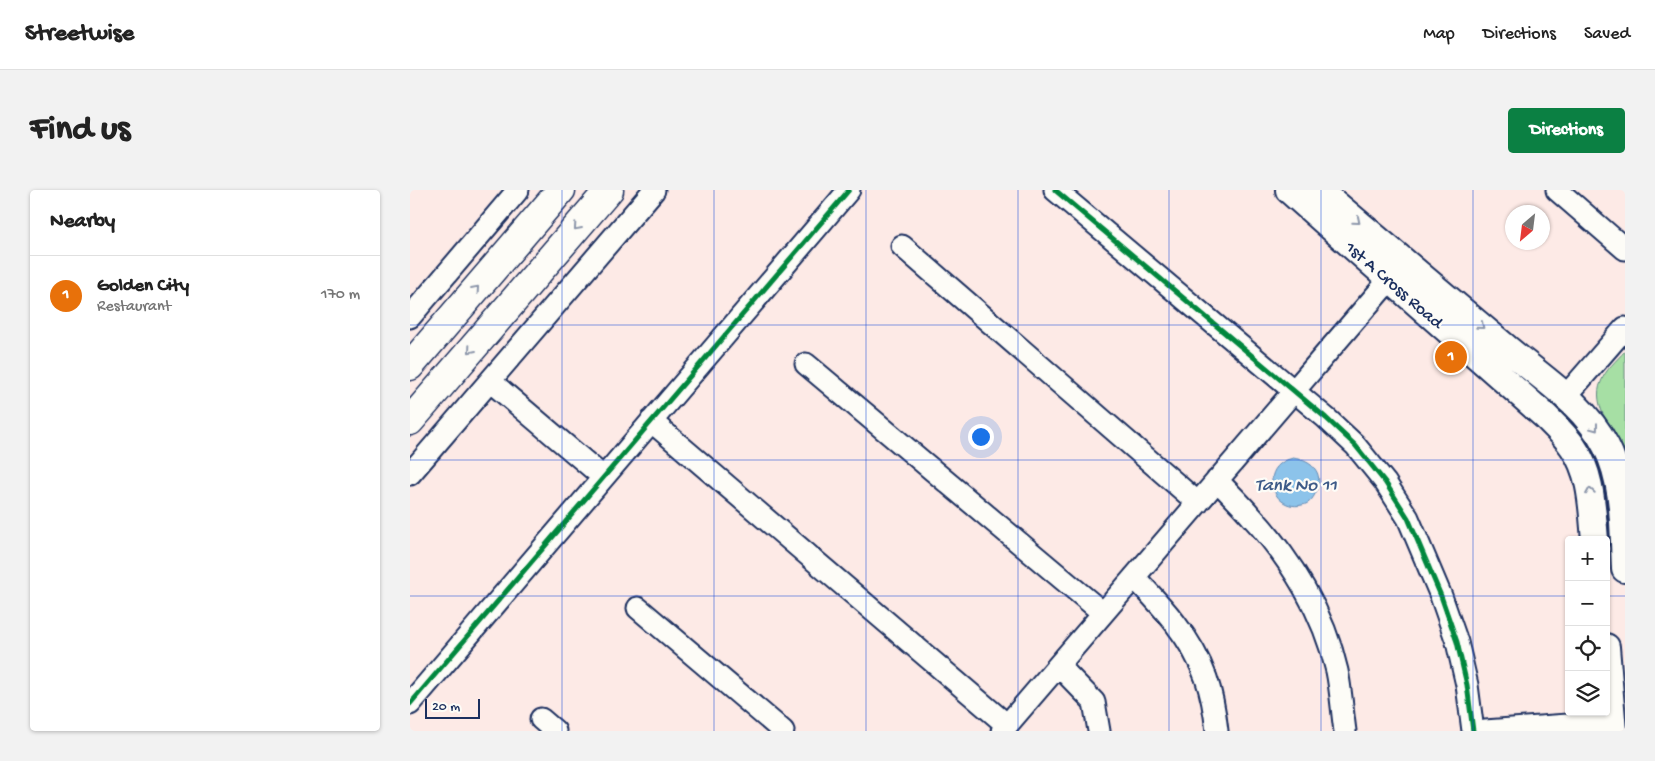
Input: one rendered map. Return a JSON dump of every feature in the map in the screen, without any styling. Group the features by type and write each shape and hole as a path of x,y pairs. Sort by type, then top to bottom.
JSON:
{"main road":[{"path":"410,366 562,190"},
{"path":"410,421 609,190"}],"street":[{"path":"414,303 518,190"},
{"path":"410,474 654,190"},
{"path":"410,704 849,190"},
{"path":"1055,190 1294,390 1355,445 1385,482 1408,518 1441,596 1457,642 1467,685 1473,731"},
{"name":"1st A Cross Road","path":"1288,190 1318,198 1557,389 1582,412 1607,446 1615,467 1622,497 1625,569"},
{"path":"1557,190 1625,249"},
{"name":"1st A Cross Road","path":"1318,198 1390,279 1561,432 1580,459 1587,475 1595,536"},
{"path":"902,246 1198,503"},
{"path":"651,421 1004,728 1390,279"},
{"path":"1557,389 1625,328"},
{"path":"806,364 1103,613"},
{"path":"490,381 603,477"},
{"path":"1217,480 1252,516 1276,546 1308,596 1319,618 1334,662 1345,731"},
{"path":"1134,577 1172,618 1194,652 1206,677 1217,731"},
{"path":"638,608 783,731"},
{"path":"1059,666 1094,702 1098,731"},
{"path":"1485,731 1568,725 1613,727 1608,671"}],"green space":[{"path":"1625,351 1625,451 1601,409 1599,391 1605,373"}],"water":[{"name":"Tank No 11","path":"1293,458 1307,462 1316,470 1318,476 1319,482 1314,496 1309,502 1302,505 1292,505 1283,502 1276,495 1273,487 1272,478 1275,470 1282,463"}],"cycle path":[{"path":"410,704 849,190"},
{"path":"1055,190 1326,418 1355,445 1385,482 1408,518 1441,596 1457,642 1467,685 1473,731"}],"place":[{"name":"Golden City","path":"1451,357"}]}
